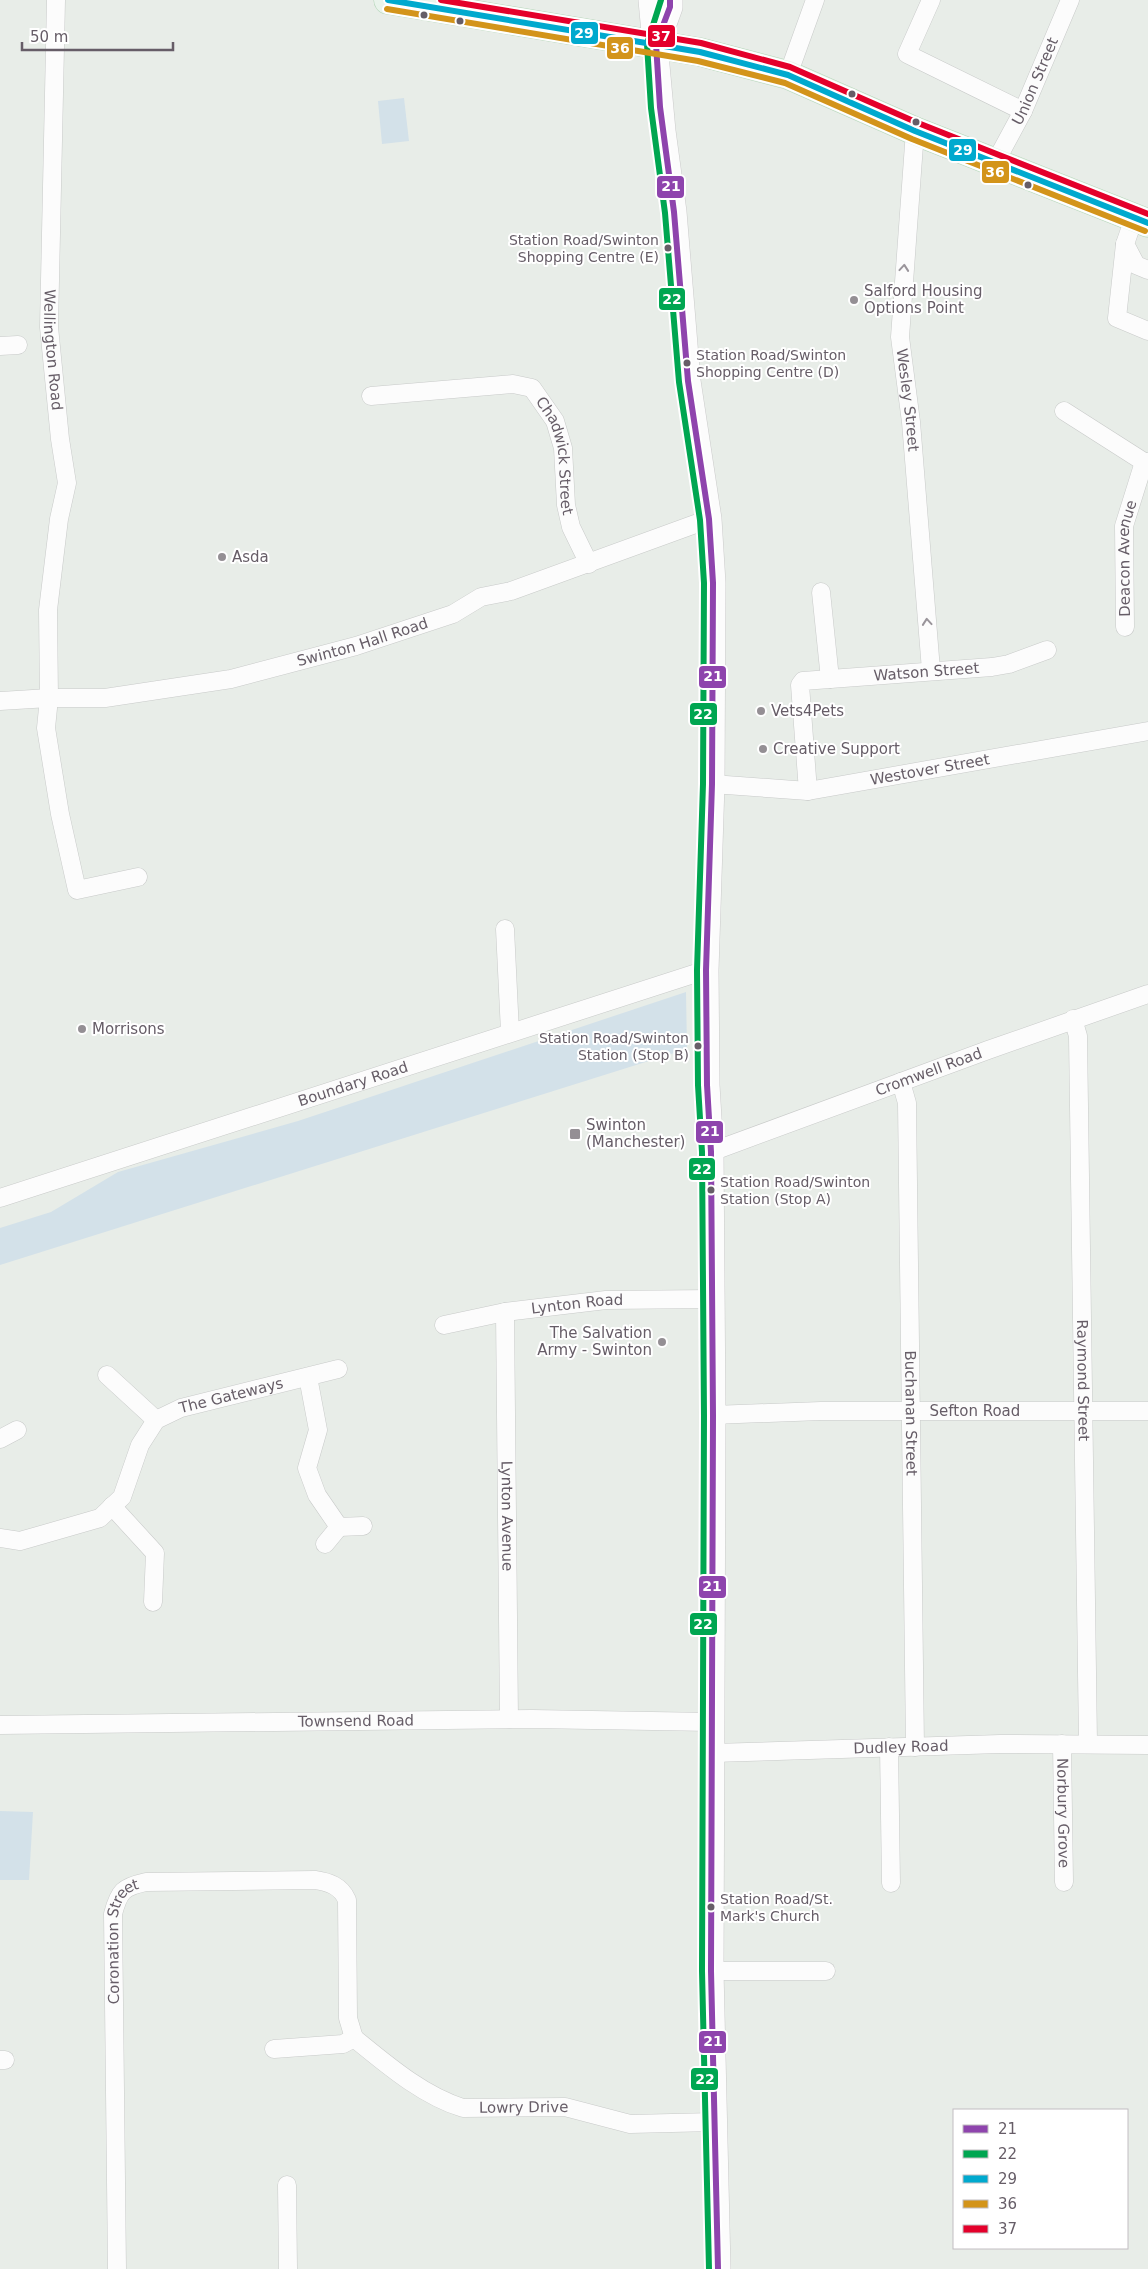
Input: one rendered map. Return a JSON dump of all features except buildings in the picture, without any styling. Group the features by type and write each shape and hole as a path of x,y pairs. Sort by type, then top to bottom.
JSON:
{"main road":[{"path":"388,0 656,44 712,55 788,75 915,131 996,161 1141,220"},
{"path":"651,0 650,11 656,44 663,131 674,212 688,381 709,519 713,583 712,784 706,979 713,1415 711,1971 718,2269"},
{"path":"656,44 670,7 670,0"}],"street":[{"name":"Wellington Road","path":"56,0 50,327 60,439 67,483 59,519 48,610 49,698 46,728 60,814 77,890 138,877"},
{"path":"788,75 815,0"},
{"path":"931,0 908,54 1023,111"},
{"name":"Union Street","path":"996,161 1023,111 1070,0"},
{"name":"Wesley Street","path":"915,131 900,337 911,422 931,670"},
{"path":"1141,220 1124,244 1117,318 1148,331"},
{"path":"1124,244 1136,266 1148,270"},
{"path":"0,346 18,345"},
{"name":"Chadwick Street","path":"371,396 513,384 532,388 545,404 558,430 563,448 566,505 571,527 589,564"},
{"path":"1064,411 1146,462"},
{"name":"Deacon Avenue","path":"1126,627 1124,526 1146,462"},
{"name":"Swinton Hall Road","path":"0,701 49,698 105,698 231,678 356,646 453,614 481,597 511,591 709,519"},
{"path":"821,592 830,678"},
{"name":"Watson Street","path":"808,791 800,685 803,681 1009,664 1046,650"},
{"name":"Westover Street","path":"712,784 808,791 1148,731"},
{"path":"505,929 510,1032"},
{"name":"Boundary Road","path":"0,1198 510,1032 706,979"},
{"name":"Cromwell Road","path":"710,1143 901,1082 1073,1019 1148,994"},
{"name":"Raymond Street","path":"1073,1019 1078,1036 1088,1743"},
{"name":"Buchanan Street","path":"901,1082 908,1110 915,1747"},
{"name":"Lynton Road","path":"444,1325 505,1312 606,1300 712,1299"},
{"name":"Lynton Avenue","path":"505,1312 509,1719"},
{"name":"The Gateways","path":"156,1420 181,1408 338,1370"},
{"path":"0,1538 20,1541 100,1518 122,1497 140,1446 156,1420 106,1375"},
{"path":"308,1377 318,1430 307,1468 317,1495 339,1527"},
{"name":"Sefton Road","path":"713,1415 821,1411 1148,1411"},
{"path":"0,1439 17,1430"},
{"path":"112,1506 155,1554 153,1602"},
{"path":"324,1544 339,1527 363,1526"},
{"name":"Townsend Road","path":"0,1725 509,1719 712,1722"},
{"name":"Dudley Road","path":"713,1753 1088,1743 1148,1745"},
{"name":"Norbury Grove","path":"1062,1744 1064,1882"},
{"path":"889,1747 891,1883"},
{"name":"Coronation Street","path":"117,2269 113,1914 118,1897 123,1890 146,1882 315,1880 328,1882 336,1887 344,1893 346,1900 348,2018 354,2038"},
{"path":"711,1971 826,1971"},
{"path":"274,2049 343,2044 354,2038"},
{"name":"Lowry Drive","path":"354,2038 431,2094 463,2108 565,2107 630,2124 714,2122"},
{"path":"287,2185 288,2269"}],"shaded area":[{"path":"404,98 409,141 382,144 378,101"},
{"path":"686,992 687,1049 0,1265 0,1228 51,1212 118,1172 298,1121"},
{"path":"0,1811 33,1812 29,1880 0,1880"}],"transit line":[{"name":"29","path":"388,0 700,52 788,75 915,131 1148,223"},
{"name":"37","path":"441,0 701,43 790,67 918,123 1148,214"},
{"name":"22","path":"661,0 647,44 651,108 665,213 679,382 700,520 704,583 703,784 697,970 698,1085 702,1152 704,1415 702,1971 709,2269"},
{"name":"21","path":"670,0 670,7 656,44 660,107 674,212 688,381 709,519 713,583 712,784 706,970 707,1085 711,1152 713,1415 711,1971 718,2269"},
{"name":"36","path":"387,9 698,61 785,83 912,139 1145,231"}],"place":[{"name":"Station Road/Swinton Shopping Centre (E)","path":"668,248"},
{"name":"Salford Housing Options Point","path":"854,300"},
{"name":"Station Road/Swinton Shopping Centre (D)","path":"687,363"},
{"name":"Asda","path":"222,557"},
{"name":"Vets4Pets","path":"761,711"},
{"name":"Creative Support","path":"763,749"},
{"name":"Morrisons","path":"82,1029"},
{"name":"Station Road/Swinton Station (Stop B)","path":"698,1046"},
{"name":"Swinton (Manchester)","path":"575,1134"},
{"name":"Station Road/Swinton Station (Stop A)","path":"711,1190"},
{"name":"The Salvation Army - Swinton","path":"662,1342"},
{"name":"Station Road/St. Mark's Church","path":"711,1907"}]}
